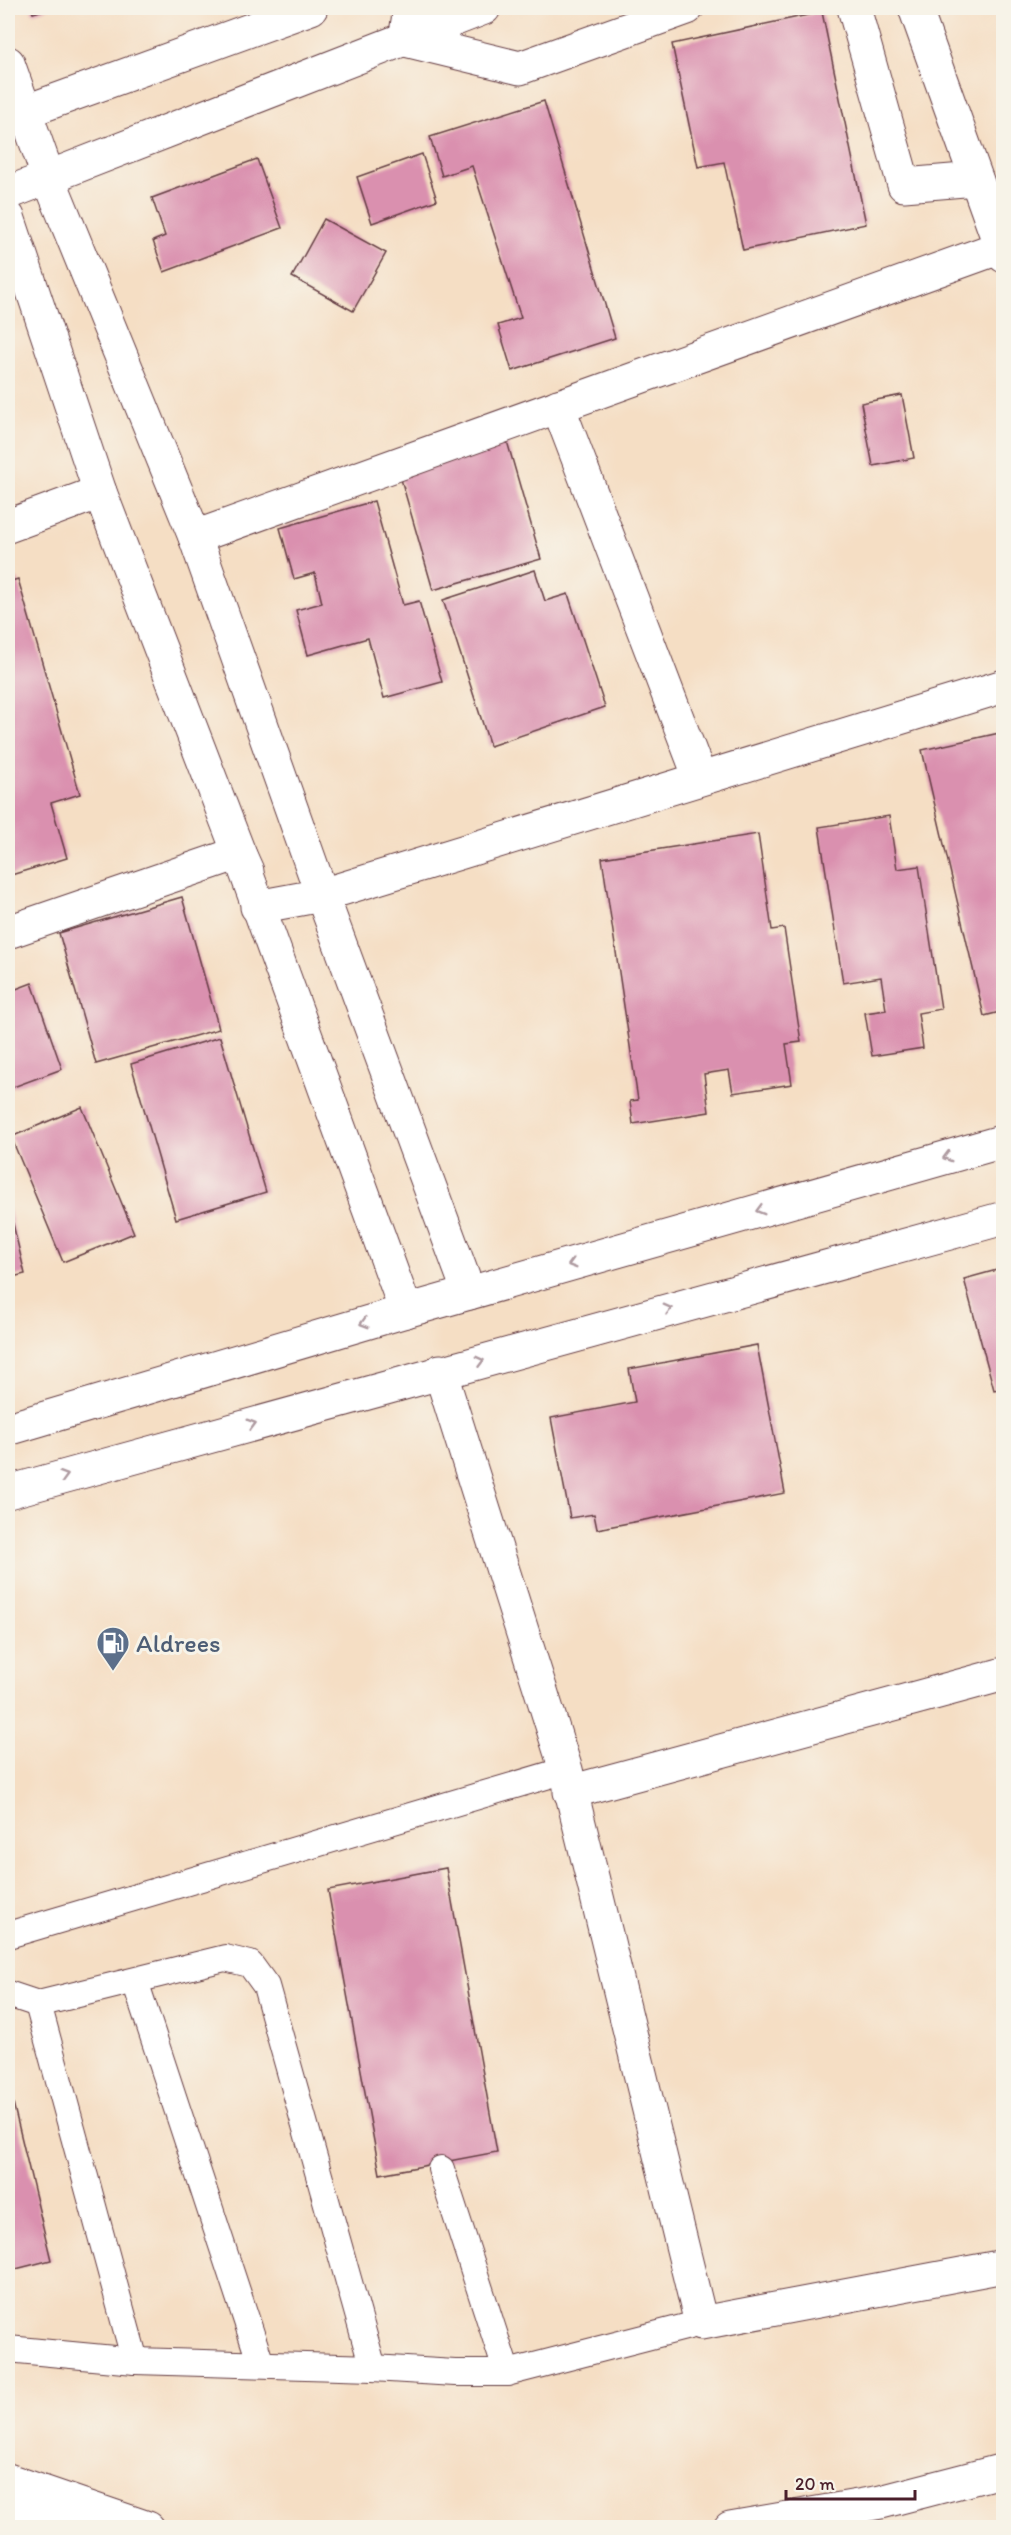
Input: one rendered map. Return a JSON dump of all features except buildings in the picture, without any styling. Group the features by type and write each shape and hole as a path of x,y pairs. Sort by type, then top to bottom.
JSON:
{"street":[{"path":"16,114 311,8"},
{"path":"405,40 410,8"},
{"path":"8,194 484,8"},
{"path":"405,40 520,68 687,8"},
{"path":"854,8 903,185 976,179"},
{"path":"195,537 1002,250 915,8"},
{"path":"8,63 16,114 49,179 195,537 322,895 470,1293"},
{"path":"8,217 100,492 239,853 406,1311"},
{"path":"558,406 700,778"},
{"path":"8,526 100,492"},
{"path":"257,907 322,895 1004,686"},
{"path":"239,853 249,875 322,895"},
{"path":"8,932 239,853"},
{"path":"8,1429 406,1311 1004,1141"},
{"path":"8,1492 440,1371 1004,1218"},
{"path":"440,1371 568,1781 701,2323 1004,2266"},
{"path":"568,1781 1004,1674"},
{"path":"730,2528 881,2502 1004,2470"},
{"path":"8,2480 148,2528"},
{"path":"8,2505 118,2528"}],"lane":[{"path":"8,1935 568,1781"},
{"path":"8,1994 38,2004 225,1958 250,1964 267,1986 373,2368"},
{"path":"135,1981 261,2364"},
{"path":"38,2004 135,2361"},
{"path":"441,2169 507,2373"},
{"path":"8,2349 135,2361 507,2373 701,2323"}],"place":[{"name":"Aldrees","path":"113,1672"}]}
